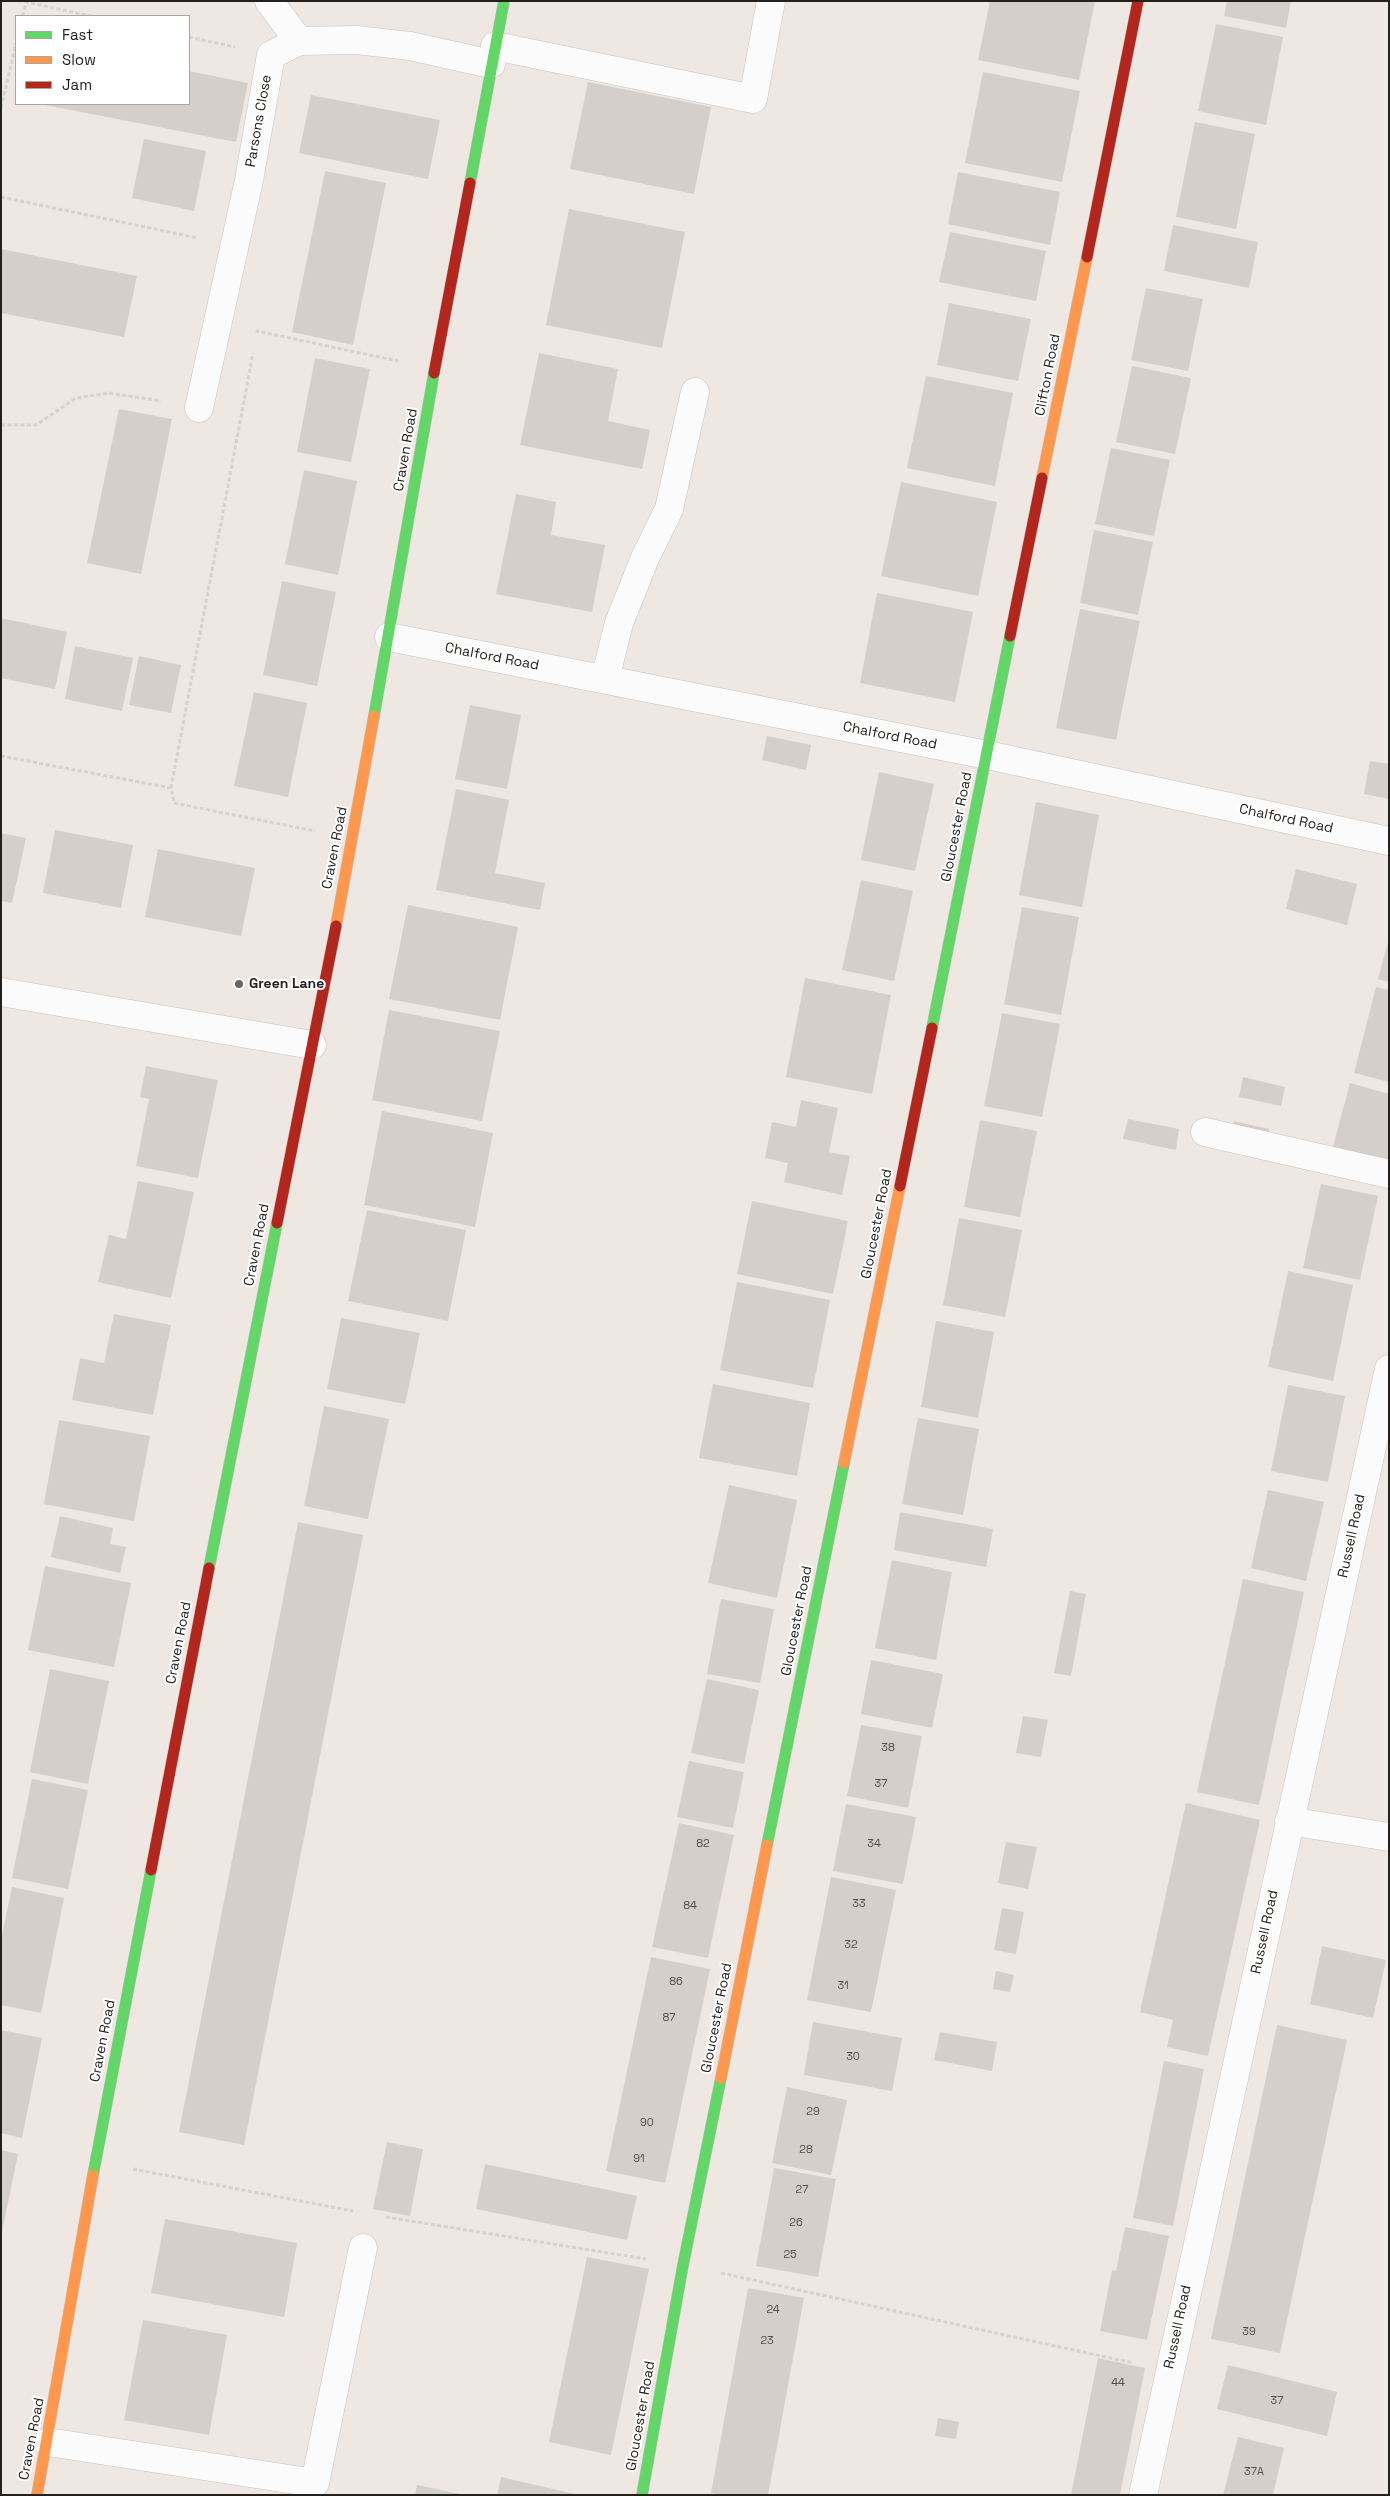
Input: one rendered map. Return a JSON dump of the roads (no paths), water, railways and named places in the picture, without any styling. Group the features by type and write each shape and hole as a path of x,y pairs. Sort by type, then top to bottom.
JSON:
{"street":[{"path":"269,1 299,41"},
{"name":"Craven Road","path":"37,2495 48,2442 95,2162 353,838 435,369 504,1"},
{"name":"Parsons Close","path":"199,408 235,246 271,55 299,41 365,41 493,55 753,99 771,1"},
{"name":"Clifton Road","path":"987,755 1138,1"},
{"path":"605,680 619,623 644,558 669,510 695,392"},
{"name":"Chalford Road","path":"389,637 987,755 1389,841"},
{"name":"Gloucester Road","path":"642,2495 683,2265 987,755"},
{"path":"1,992 312,1045"},
{"path":"1205,1132 1389,1174"},
{"name":"Russell Road","path":"1143,2495 1389,1369"},
{"path":"1289,1820 1389,1838"},
{"path":"48,2442 315,2483 363,2248"}],"place":[{"name":"Green Lane","path":"239,984"}]}
